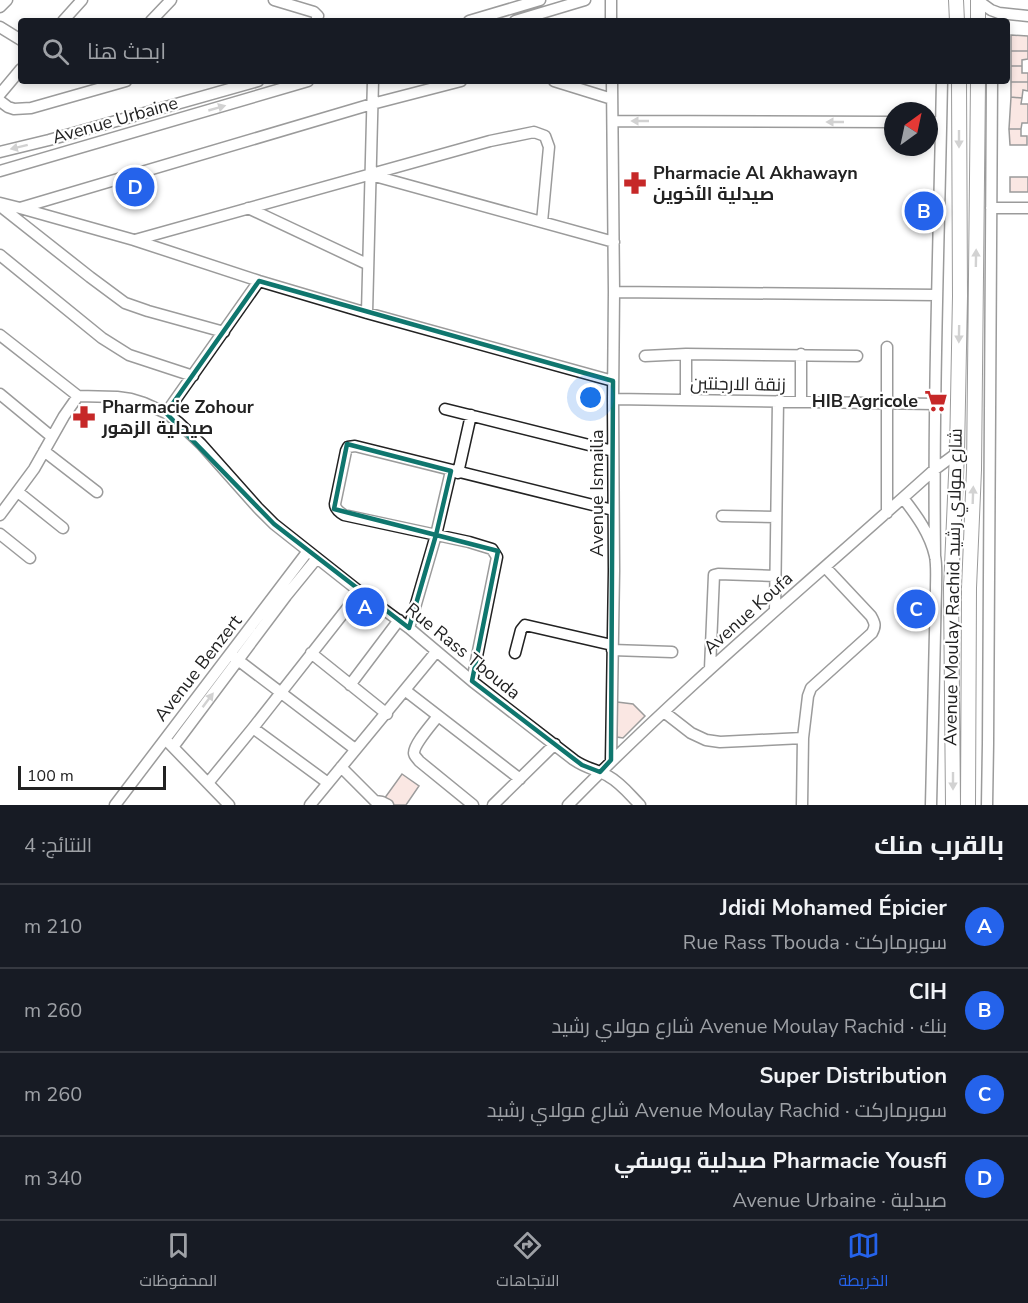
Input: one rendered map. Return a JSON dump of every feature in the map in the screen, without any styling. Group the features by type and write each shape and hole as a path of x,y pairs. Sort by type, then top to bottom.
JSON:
{"main road":[{"path":"956,0 957,18"},
{"path":"977,0 978,18"},
{"name":"Avenue Moulay Rachid شارع مولاي رشيد","path":"953,805 951,588 957,453 960,296 959,84"},
{"name":"Avenue Moulay Rachid شارع مولاي رشيد","path":"968,805 969,588 974,470 978,84"}],"street":[{"path":"0,7 7,0"},
{"path":"66,18 82,0"},
{"path":"155,18 171,0"},
{"path":"479,18 540,0"},
{"path":"525,18 585,0"},
{"path":"611,0 611,18"},
{"path":"977,0 999,13 1028,16"},
{"path":"280,1 314,12 317,18"},
{"path":"0,27 18,38"},
{"path":"0,94 18,73"},
{"path":"83,93 91,84"},
{"path":"0,100 8,107 22,109 46,105 115,84"},
{"name":"Avenue Urbaine","path":"0,152 247,84"},
{"name":"Avenue Urbaine","path":"0,171 298,84"},
{"path":"367,313 373,84"},
{"path":"20,208 372,104 449,84"},
{"path":"564,84 612,99"},
{"name":"Avenue Ismailia","path":"611,760 614,292 612,84"},
{"path":"931,805 936,589 935,404 942,84"},
{"path":"987,805 992,84"},
{"path":"613,121 884,122"},
{"path":"134,240 490,141 534,132 546,136 549,147 542,222"},
{"path":"370,174 614,242"},
{"path":"0,204 134,240 367,313 613,381"},
{"path":"0,204 125,303 224,332"},
{"path":"248,208 368,264"},
{"path":"991,208 1028,208"},
{"path":"0,255 119,350 193,376"},
{"path":"166,413 259,281"},
{"path":"614,292 937,295"},
{"path":"0,335 78,396 34,469 0,515"},
{"path":"886,513 887,347"},
{"path":"686,354 686,400"},
{"path":"645,356 686,354 857,356"},
{"path":"801,354 801,402"},
{"path":"0,394 52,437"},
{"name":"Rue Rass Tbouda","path":"78,396 131,399 166,413 201,444 274,524 582,765 616,781 640,805"},
{"name":"زنقة الارجنتين","path":"613,399 935,404"},
{"path":"775,610 778,401"},
{"path":"446,409 613,451"},
{"path":"409,628 471,415"},
{"path":"472,681 497,557 492,549 469,542 340,512 335,504 348,447 355,446 613,510"},
{"path":"44,451 97,492"},
{"name":"Avenue Koufa","path":"568,805 611,760 775,610 934,470 957,453"},
{"path":"18,492 63,528"},
{"path":"903,498 920,521 935,557"},
{"path":"722,516 776,517"},
{"path":"0,534 30,558"},
{"name":"Avenue Benzert","path":"114,805 169,743 313,555"},
{"path":"802,805 803,738 811,688 875,628 875,622 871,616 825,567"},
{"path":"710,669 714,575 775,576"},
{"path":"208,783 360,592"},
{"path":"350,685 399,620"},
{"path":"515,653 520,630 525,625 612,647 672,652"},
{"path":"310,805 436,652"},
{"path":"311,653 387,714"},
{"path":"234,657 355,749"},
{"path":"406,691 520,779"},
{"path":"664,712 691,733 706,740 720,742 803,738"},
{"path":"438,716 417,744 414,755 473,805"},
{"path":"253,728 328,783"},
{"path":"169,743 229,805"},
{"path":"493,805 555,744"},
{"path":"341,767 371,803 382,801 388,805"}],"highlighted area":[{"path":"259,281 613,381 611,760 600,772 582,765 472,681 498,551 436,535 409,628 274,524 166,413","holes":["347,444 451,471 436,535 334,509"]}],"building":[{"path":"1011,35 1028,36 1028,51 1011,51"},
{"path":"1011,51 1028,51 1028,59 1022,60 1022,66 1011,66"},
{"path":"1011,66 1022,66 1022,73 1028,73 1028,82 1011,82"},
{"path":"1011,82 1028,82 1028,91 1023,90 1022,98 1011,97"},
{"path":"1011,97 1022,98 1021,104 1028,104 1028,123 1022,123 1021,129 1009,129"},
{"path":"1009,129 1021,129 1021,136 1027,136 1027,145 1010,145"},
{"path":"1010,177 1028,177 1028,192 1010,192"},
{"path":"617,702 633,704 645,716 623,738 617,737"},
{"path":"402,774 419,786 406,805 393,805 384,799"}],"place":[{"name":"Pharmacie Al Akhawayn صيدلية الأخوين","path":"635,183"},
{"name":"Pharmacie Yousfi صيدلية يوسفي","path":"135,187"},
{"name":"CIH","path":"924,211"},
{"name":"HIB Agricole","path":"936,401"},
{"name":"Pharmacie Zohour صيدلية الزهور","path":"84,417"},
{"name":"Jdidi Mohamed Épicier","path":"365,607"},
{"name":"Super Distribution","path":"916,609"}]}
